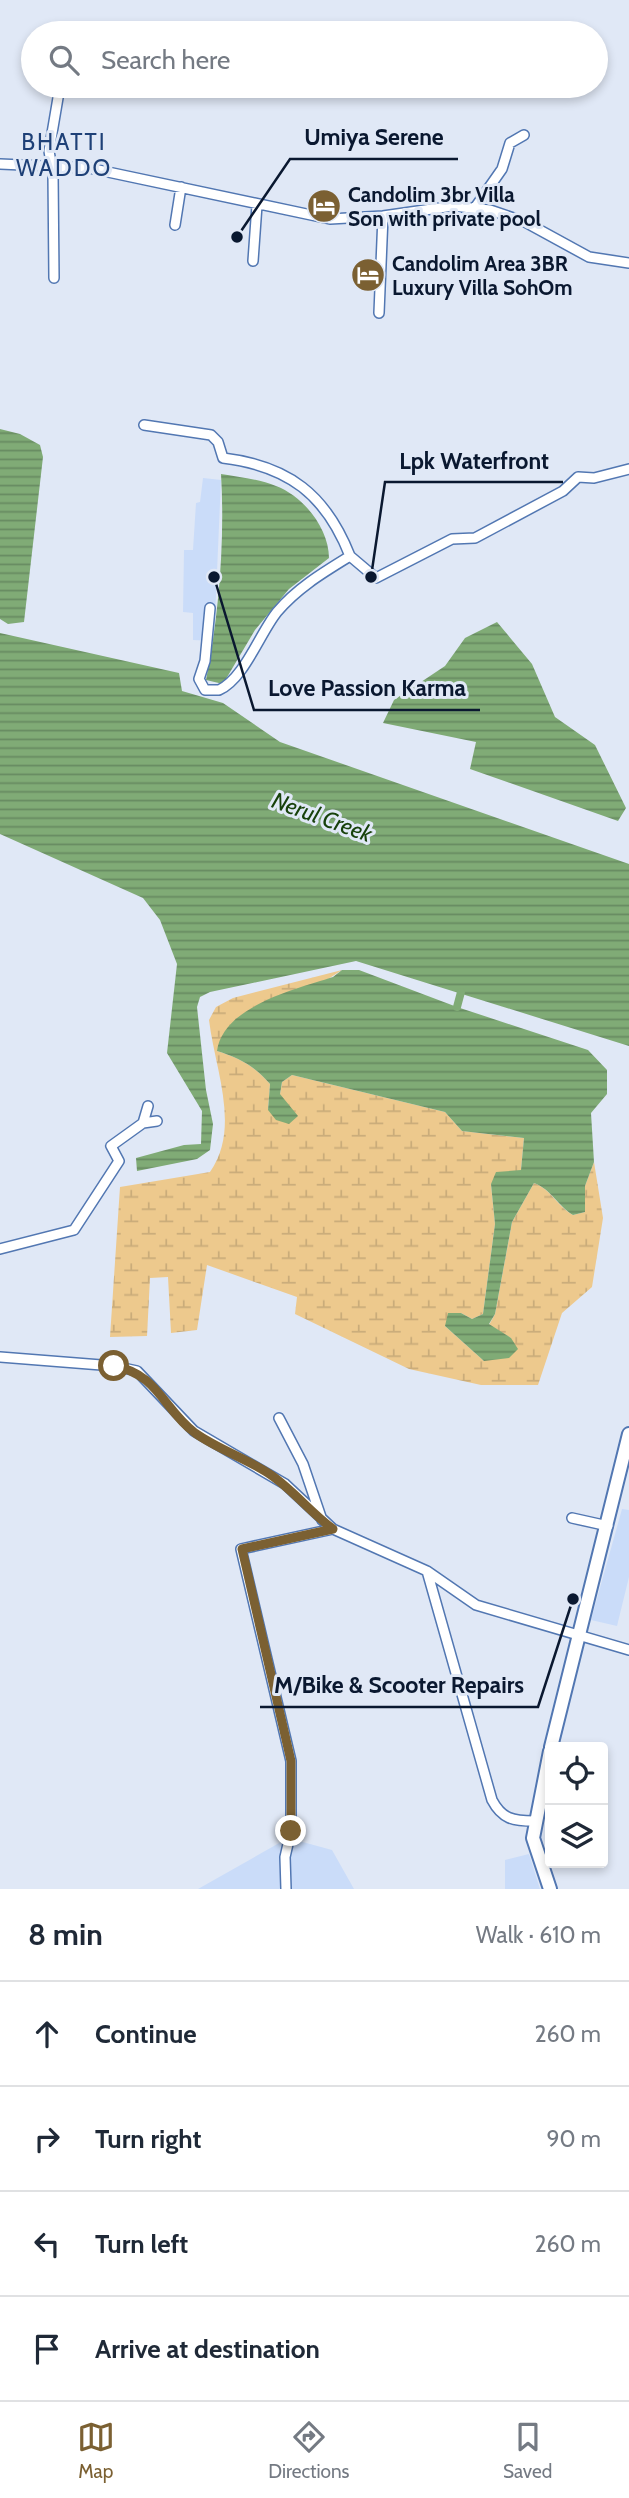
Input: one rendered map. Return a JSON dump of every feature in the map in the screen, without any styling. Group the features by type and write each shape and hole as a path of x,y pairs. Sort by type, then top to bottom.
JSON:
{"main road":[{"path":"553,1742 629,1434"},
{"path":"545,1774 534,1821 533,1843 550,1889"}],"street":[{"path":"54,278 50,151 58,98"},
{"path":"474,209 502,169 510,143 524,135"},
{"path":"0,164 51,164 89,168 330,219 383,216 453,206 490,210 525,222 589,257 629,263"},
{"path":"175,225 181,187"},
{"path":"253,261 257,205"},
{"path":"379,313 383,216"},
{"path":"144,425 211,435 218,442 223,458 245,461 302,485 317,498 337,523 350,556 376,578 452,539 475,538 563,491 578,477 594,478 629,469"},
{"path":"210,608 205,661 199,679 205,690 219,690 243,664 276,612 309,582 350,556"},
{"path":"143,1124 148,1106"},
{"path":"0,1249 74,1230 119,1161 111,1146 143,1124 157,1121"},
{"path":"0,1357 114,1366 137,1371 160,1392 182,1422 267,1472 333,1529 427,1571 476,1605 629,1650"},
{"path":"279,1419 303,1464 323,1522"},
{"path":"572,1518 608,1526"},
{"path":"286,1889 285,1857 291,1831 291,1761 242,1549 333,1529"},
{"path":"427,1571 492,1800 509,1819 534,1821"}],"shaded area":[{"path":"203,478 221,480 214,641 193,640 193,613 183,612 184,550 193,550 196,503 200,502"},
{"path":"622,1509 629,1510 629,1577 617,1626 591,1620"},
{"path":"288,1838 332,1850 354,1889 198,1889"},
{"path":"529,1854 540,1889 505,1889 505,1860"}],"green space":[{"path":"342,970 217,1051 246,1063 270,1084 268,1110 280,1094 282,1082 292,1075 445,1112 462,1131 524,1138 521,1170 491,1184 495,1224 483,1314 472,1319 461,1313 445,1326 484,1361 511,1338 489,1325 495,1314 512,1222 534,1183 545,1189 573,1215 585,1212 585,1186 594,1162 603,1218 592,1287 562,1313 538,1385 481,1385 409,1369 295,1314 297,1297 207,1265 197,1330 171,1333 168,1277 150,1278 147,1336 110,1337 120,1187 210,1172 219,1155 225,1118 209,1020 216,1007 233,998"}],"water":[{"path":"0,429 20,434 40,445 43,457 24,622 8,624 0,619"},
{"path":"221,474 269,484 296,497 313,514 325,536 329,558 289,589 255,630 223,684 206,680 220,577"},
{"path":"497,622 532,664 555,717 595,745 626,808 618,821 470,769 476,742 383,723 394,700 445,666 465,638"},
{"name":"Nerul Creek","path":"0,633 179,673 182,691 223,703 280,742 629,864 629,1046 356,961 210,992 200,997 197,1007 206,1090 213,1124 210,1150 197,1159 137,1171 136,1158 184,1145 201,1144 202,1111 167,1053 177,964 160,920 143,898 0,834"},
{"path":"342,970 359,970 457,1007 588,1050 607,1070 607,1094 591,1113 594,1162 585,1186 585,1212 573,1215 545,1189 534,1183 512,1222 495,1314 489,1324 511,1338 518,1349 509,1358 484,1361 445,1326 448,1313 461,1313 472,1319 483,1314 495,1224 491,1184 496,1172 521,1170 524,1138 462,1131 445,1112 292,1075 282,1082 280,1094 298,1116 289,1124 276,1120 268,1110 270,1084 246,1063 217,1051 222,1035 232,1022 247,1011 282,994 333,977"}],"waterway":[{"path":"457,1007 461,992"}],"place":[{"name":"Candolim 3br Villa Son with private pool","path":"324,206"},
{"name":"Umiya Serene","path":"237,237"},
{"name":"Candolim Area 3BR Luxury Villa SohOm","path":"368,275"},
{"name":"Love Passion Karma","path":"214,577"},
{"name":"Lpk Waterfront","path":"371,577"},
{"name":"M/Bike & Scooter Repairs","path":"573,1599"}],"district":[{"name":"BHATTI WADDO","path":"64,155"}],"route":[{"path":"114,1366 137,1371 160,1392 182,1422 203,1438 267,1472 333,1529 242,1549 291,1761 291,1831"}]}
